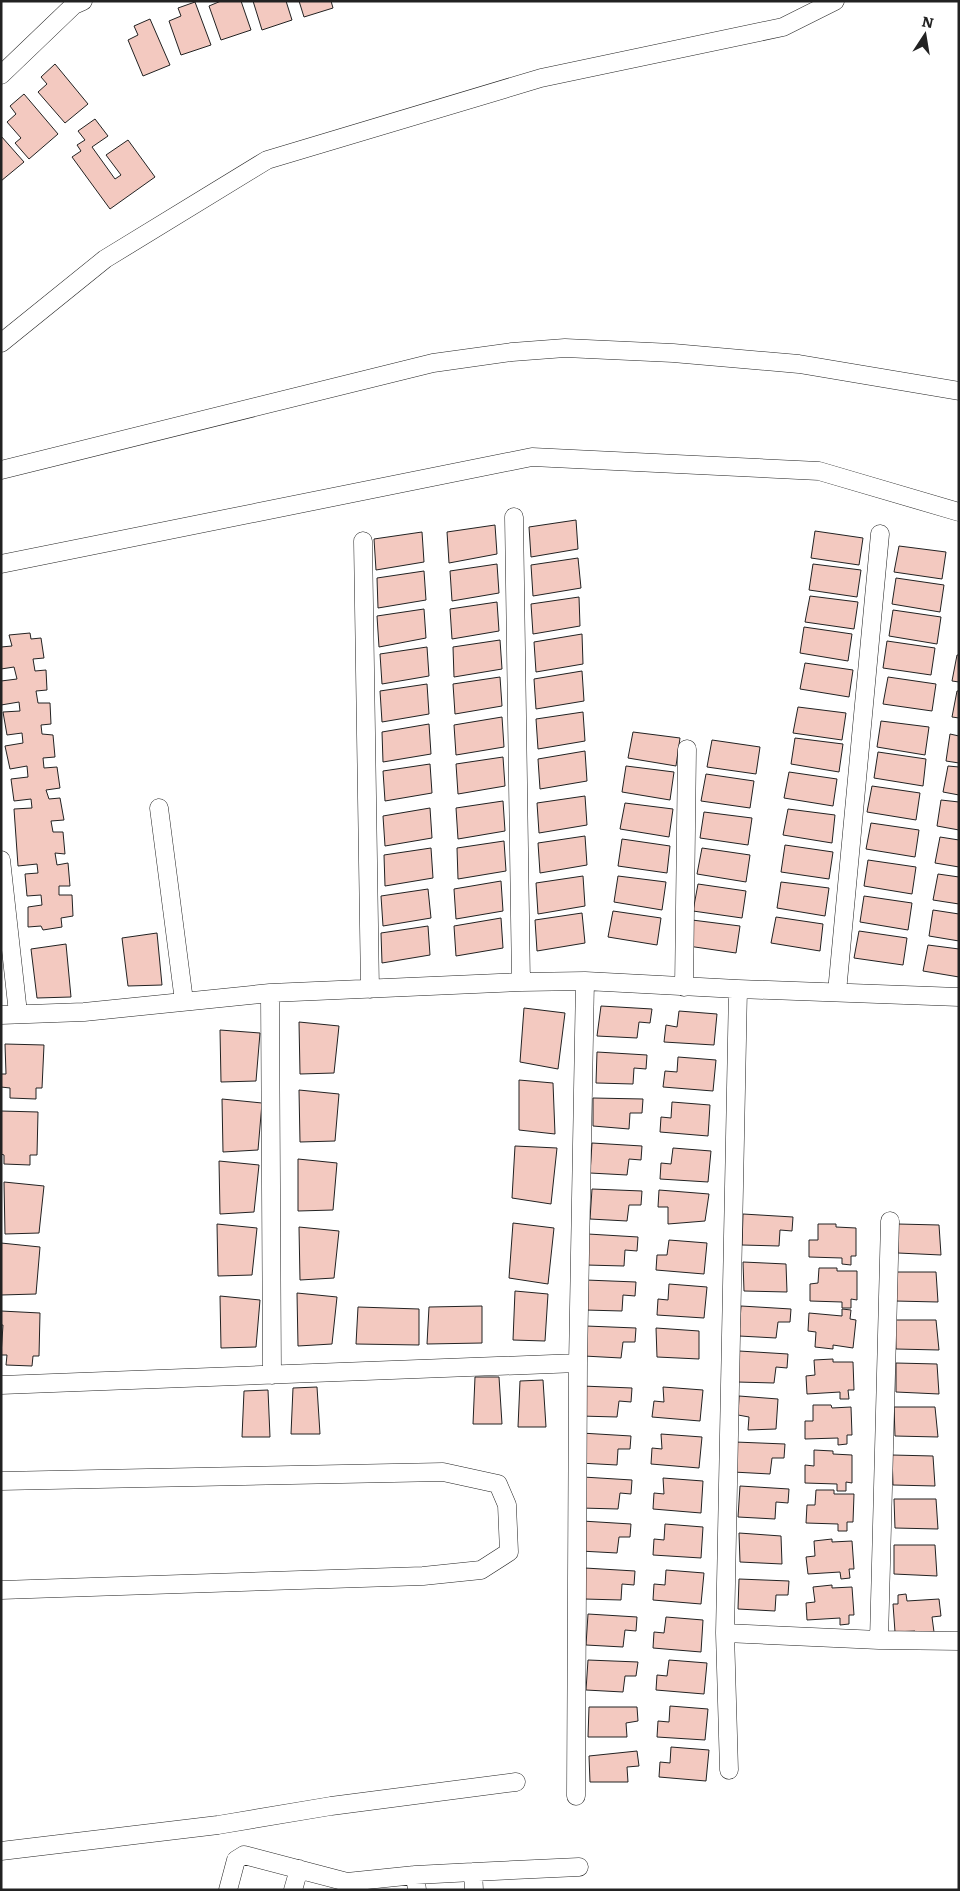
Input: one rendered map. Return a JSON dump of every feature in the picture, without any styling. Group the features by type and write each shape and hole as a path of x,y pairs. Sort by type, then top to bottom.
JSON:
{"street":[{"path":"1,75 74,6 83,1"},
{"path":"1,343 105,259 267,160 540,78 783,27 835,1"},
{"path":"1,470 433,363 548,349 565,348 673,353 798,364 959,391"},
{"path":"1,564 532,457 819,472 959,512"},
{"path":"514,518 521,982"},
{"path":"837,992 880,534"},
{"path":"363,541 370,989"},
{"path":"684,986 687,749"},
{"path":"159,808 184,1000"},
{"path":"1,860 10,1014 84,1012 184,1000 270,993 521,982 585,981 738,989 959,996"},
{"path":"576,1796 578,1363 585,981"},
{"path":"728,1770 725,1633 738,989"},
{"path":"270,993 272,1374"},
{"path":"879,1640 890,1221"},
{"path":"1,1385 578,1363"},
{"path":"1,1481 443,1472 498,1484 507,1505 509,1552 481,1570 423,1576 1,1590"},
{"path":"725,1633 879,1640 959,1641"},
{"path":"1,1851 218,1825 331,1806 516,1782"},
{"path":"228,1890 236,1860 244,1855 299,1870 346,1886 416,1882 473,1872 579,1867"},
{"path":"293,1890 299,1870"},
{"path":"473,1872 474,1890"}],"building":[{"path":"221,1 241,1 251,30 221,40 209,6"},
{"path":"253,1 286,1 292,20 262,30"},
{"path":"299,1 331,1 333,8 304,17"},
{"path":"195,2 211,45 181,55 169,21 181,16 178,8"},
{"path":"150,19 170,65 143,76 128,40 138,35 134,26"},
{"path":"55,64 88,104 65,123 38,92 47,84 41,77"},
{"path":"24,94 58,134 29,159 15,143 21,138 7,122 16,114 10,106"},
{"path":"95,119 108,136 92,147 115,179 121,175 106,155 128,140 155,177 110,209 72,157 81,151 77,145 85,140 78,131"},
{"path":"1,136 24,162 1,181"},
{"path":"576,520 578,549 531,557 529,527"},
{"path":"495,525 497,554 449,563 447,532"},
{"path":"815,531 863,538 859,565 811,558"},
{"path":"422,532 424,562 376,570 374,539"},
{"path":"899,546 946,552 942,579 894,572"},
{"path":"578,558 581,588 533,596 531,565"},
{"path":"497,564 499,593 452,601 450,571"},
{"path":"813,564 861,570 857,597 809,590"},
{"path":"424,571 426,600 378,608 377,578"},
{"path":"896,578 944,585 940,612 892,604"},
{"path":"810,596 858,602 854,629 805,622"},
{"path":"579,597 580,626 533,634 531,604"},
{"path":"497,602 499,631 452,639 450,609"},
{"path":"424,609 426,638 379,647 377,616"},
{"path":"893,610 941,617 937,644 889,636"},
{"path":"804,627 852,634 848,661 800,653"},
{"path":"30,633 31,639 41,638 44,658 33,659 35,671 46,670 47,690 36,691 38,703 50,703 51,724 41,725 42,734 53,735 55,757 43,758 44,768 57,767 60,788 46,790 49,799 60,798 64,820 51,821 53,832 63,832 65,854 55,853 57,865 68,863 70,886 59,886 59,895 72,895 73,916 61,918 62,927 43,930 41,926 28,927 28,907 42,905 41,895 27,896 25,874 38,873 37,864 18,866 14,809 32,808 31,799 14,801 11,779 28,777 27,766 10,769 5,746 23,743 22,733 7,735 3,712 20,711 19,702 1,705 1,681 17,679 14,667 1,669 1,647 12,646 9,635"},
{"path":"582,634 583,664 536,672 534,642"},
{"path":"500,640 502,669 454,677 453,647"},
{"path":"887,641 935,648 931,675 883,668"},
{"path":"427,647 429,676 382,684 380,654"},
{"path":"957,655 959,655 959,682 952,681"},
{"path":"805,663 853,670 849,697 800,689"},
{"path":"582,671 584,701 536,709 534,679"},
{"path":"500,677 502,706 455,714 453,684"},
{"path":"888,677 936,684 932,711 883,704"},
{"path":"427,684 429,714 382,722 380,691"},
{"path":"957,691 959,691 959,718 952,717"},
{"path":"798,707 846,713 842,740 793,733"},
{"path":"583,712 585,741 538,749 536,719"},
{"path":"502,717 504,747 456,755 454,725"},
{"path":"881,721 929,727 925,755 877,747"},
{"path":"429,724 431,754 383,762 382,732"},
{"path":"633,732 680,738 676,766 628,758"},
{"path":"950,734 959,736 959,763 946,761"},
{"path":"795,738 843,744 839,772 791,764"},
{"path":"712,740 760,747 756,774 707,767"},
{"path":"585,751 587,781 540,789 538,759"},
{"path":"878,752 926,759 923,786 874,778"},
{"path":"503,757 505,786 458,794 456,764"},
{"path":"430,764 432,793 385,801 383,771"},
{"path":"626,766 674,772 670,800 622,792"},
{"path":"948,766 959,767 959,795 943,792"},
{"path":"789,772 837,779 833,806 784,798"},
{"path":"706,774 754,781 750,808 701,801"},
{"path":"872,786 920,793 916,820 867,812"},
{"path":"585,796 587,825 539,833 537,803"},
{"path":"941,800 959,802 959,830 937,826"},
{"path":"503,801 505,831 458,839 456,808"},
{"path":"625,803 673,809 669,837 620,829"},
{"path":"430,808 432,838 385,846 383,816"},
{"path":"788,809 835,815 832,843 783,835"},
{"path":"704,812 752,818 748,845 700,838"},
{"path":"871,823 919,830 915,857 866,849"},
{"path":"585,836 587,865 540,873 538,843"},
{"path":"940,837 959,840 959,867 935,863"},
{"path":"622,839 670,846 667,873 618,866"},
{"path":"504,841 506,871 458,879 457,848"},
{"path":"785,845 833,852 829,879 781,872"},
{"path":"431,848 433,878 385,886 384,855"},
{"path":"702,848 750,855 746,882 697,874"},
{"path":"868,860 916,867 912,894 864,886"},
{"path":"938,874 959,877 959,904 933,900"},
{"path":"583,876 585,906 538,914 536,883"},
{"path":"618,876 666,882 662,910 614,902"},
{"path":"501,881 503,911 456,919 454,889"},
{"path":"781,882 829,888 825,916 777,908"},
{"path":"698,884 746,891 742,918 693,911"},
{"path":"428,889 431,918 383,926 381,896"},
{"path":"864,896 912,903 908,930 860,922"},
{"path":"933,910 959,914 959,941 929,936"},
{"path":"613,911 661,918 657,945 608,937"},
{"path":"582,913 585,943 537,951 535,920"},
{"path":"776,917 823,924 820,951 771,943"},
{"path":"501,918 503,948 456,956 454,926"},
{"path":"692,920 740,926 736,953 688,946"},
{"path":"428,926 430,955 382,963 381,933"},
{"path":"859,931 907,938 903,965 854,958"},
{"path":"157,933 162,985 128,986 122,938"},
{"path":"66,944 71,997 37,998 31,949"},
{"path":"928,945 959,949 959,977 923,971"},
{"path":"601,1006 652,1009 650,1023 639,1022 637,1038 597,1036"},
{"path":"524,1008 565,1013 558,1069 520,1062"},
{"path":"679,1011 717,1014 714,1045 664,1042 666,1025 677,1027"},
{"path":"299,1022 339,1026 334,1073 300,1074"},
{"path":"220,1030 260,1033 256,1081 221,1082"},
{"path":"5,1044 44,1045 42,1088 36,1088 36,1099 10,1098 10,1088 1,1087 1,1074 6,1074"},
{"path":"597,1052 647,1055 646,1069 634,1068 633,1084 596,1083"},
{"path":"678,1057 716,1060 713,1091 663,1087 665,1071 677,1072"},
{"path":"519,1080 553,1083 555,1134 519,1130"},
{"path":"299,1090 339,1094 335,1141 300,1142"},
{"path":"593,1098 643,1099 642,1113 630,1113 629,1129 593,1126"},
{"path":"222,1099 262,1103 258,1150 223,1152"},
{"path":"672,1102 710,1105 708,1136 660,1132 661,1117 671,1118"},
{"path":"1,1111 38,1112 37,1155 30,1155 30,1165 4,1164 4,1155 1,1154"},
{"path":"592,1143 642,1146 641,1160 629,1159 627,1175 590,1173"},
{"path":"515,1146 557,1148 551,1204 512,1198"},
{"path":"673,1148 711,1151 708,1182 660,1179 661,1163 671,1164"},
{"path":"298,1159 337,1163 333,1210 298,1211"},
{"path":"219,1161 259,1165 254,1212 220,1214"},
{"path":"4,1182 44,1186 39,1233 5,1234"},
{"path":"592,1189 642,1191 641,1205 629,1205 627,1221 590,1219"},
{"path":"659,1190 709,1194 705,1221 668,1224 668,1207 658,1207"},
{"path":"743,1214 793,1217 792,1231 780,1230 779,1246 742,1245"},
{"path":"513,1223 554,1228 548,1284 509,1278"},
{"path":"217,1224 257,1228 252,1275 218,1276"},
{"path":"818,1224 836,1224 836,1227 856,1228 856,1256 851,1256 851,1265 842,1264 842,1258 809,1257 809,1240 818,1240"},
{"path":"898,1224 939,1225 941,1255 898,1253"},
{"path":"299,1227 339,1231 334,1278 300,1280"},
{"path":"588,1234 638,1237 637,1251 625,1250 624,1266 586,1265"},
{"path":"669,1240 707,1243 704,1274 656,1270 657,1255 667,1255"},
{"path":"1,1243 40,1247 36,1294 1,1295"},
{"path":"743,1262 786,1264 787,1292 744,1291"},
{"path":"819,1268 837,1268 837,1271 857,1271 857,1300 851,1299 851,1308 842,1308 842,1302 810,1301 810,1284 818,1283"},
{"path":"895,1272 936,1272 938,1302 895,1301"},
{"path":"586,1280 636,1282 635,1296 623,1295 622,1311 585,1310"},
{"path":"669,1284 707,1287 704,1318 657,1315 658,1299 668,1300"},
{"path":"515,1291 548,1294 545,1341 513,1340"},
{"path":"297,1293 337,1297 332,1344 298,1346"},
{"path":"220,1296 260,1300 256,1347 221,1348"},
{"path":"482,1306 482,1343 427,1344 429,1307"},
{"path":"741,1306 791,1309 790,1322 778,1322 776,1338 739,1336"},
{"path":"358,1307 419,1309 419,1345 356,1344"},
{"path":"842,1309 851,1310 850,1319 856,1320 853,1348 833,1345 833,1349 815,1347 816,1332 808,1331 809,1313 842,1316"},
{"path":"1,1311 40,1313 39,1356 33,1356 32,1366 6,1365 7,1355 1,1355 3,1325 1,1325"},
{"path":"895,1320 936,1320 939,1350 896,1349"},
{"path":"586,1326 636,1328 635,1342 623,1342 621,1358 584,1356"},
{"path":"656,1328 699,1331 699,1359 657,1357"},
{"path":"739,1351 788,1354 787,1368 776,1367 774,1383 737,1382"},
{"path":"833,1359 833,1362 853,1362 854,1390 848,1390 849,1399 840,1399 840,1392 807,1394 806,1376 815,1375 814,1360"},
{"path":"896,1363 937,1364 939,1394 896,1392"},
{"path":"475,1377 499,1377 502,1424 473,1424"},
{"path":"543,1380 546,1427 518,1427 520,1381"},
{"path":"582,1386 632,1388 631,1402 619,1401 617,1417 580,1416"},
{"path":"317,1387 320,1434 291,1434 293,1388"},
{"path":"663,1387 703,1390 700,1421 652,1417 654,1401 664,1402"},
{"path":"268,1390 270,1437 242,1437 244,1391"},
{"path":"739,1396 778,1399 776,1429 748,1430 749,1417 738,1415"},
{"path":"813,1405 831,1405 832,1408 851,1407 852,1435 847,1435 847,1444 838,1445 838,1438 805,1439 805,1421 813,1421"},
{"path":"894,1407 935,1407 938,1437 895,1436"},
{"path":"581,1433 631,1436 630,1449 618,1449 617,1465 579,1463"},
{"path":"661,1434 702,1437 699,1468 651,1464 652,1448 662,1449"},
{"path":"735,1442 785,1444 784,1458 772,1458 770,1474 733,1472"},
{"path":"814,1450 852,1455 852,1483 846,1482 846,1491 837,1491 837,1484 805,1483 805,1465 814,1466"},
{"path":"892,1455 933,1456 935,1486 893,1485"},
{"path":"583,1477 632,1480 631,1494 620,1493 618,1509 581,1508"},
{"path":"663,1478 703,1481 701,1513 653,1509 654,1493 664,1494"},
{"path":"740,1486 789,1489 788,1503 776,1502 775,1519 738,1517"},
{"path":"816,1490 834,1490 834,1494 854,1494 853,1522 847,1522 847,1531 838,1531 838,1524 806,1523 807,1505 815,1505"},
{"path":"894,1499 936,1499 938,1529 895,1528"},
{"path":"582,1521 631,1524 630,1537 619,1537 617,1553 580,1551"},
{"path":"665,1524 703,1527 701,1558 653,1555 654,1539 664,1540"},
{"path":"739,1533 781,1536 782,1564 740,1562"},
{"path":"832,1539 832,1542 852,1541 854,1569 849,1569 850,1578 841,1579 840,1572 808,1574 806,1557 815,1556 814,1541"},
{"path":"894,1545 935,1545 937,1576 894,1574"},
{"path":"585,1568 635,1571 634,1585 622,1584 621,1600 584,1599"},
{"path":"666,1570 704,1573 701,1604 653,1600 654,1584 665,1585"},
{"path":"739,1579 789,1581 788,1595 776,1595 775,1611 738,1609"},
{"path":"832,1585 832,1588 852,1587 854,1615 849,1615 849,1624 840,1625 840,1618 807,1620 806,1603 815,1602 813,1587"},
{"path":"906,1594 907,1601 939,1599 941,1616 932,1617 934,1632 915,1634 915,1631 895,1632 893,1604 898,1604 898,1595"},
{"path":"588,1614 637,1617 636,1631 625,1630 623,1647 586,1645"},
{"path":"666,1617 703,1620 701,1652 653,1648 654,1632 664,1633"},
{"path":"588,1660 638,1662 636,1676 625,1676 623,1692 586,1690"},
{"path":"669,1660 707,1663 704,1694 656,1690 657,1675 667,1676"},
{"path":"670,1706 708,1709 705,1740 657,1737 658,1721 669,1722"},
{"path":"589,1707 637,1707 638,1721 626,1723 627,1737 588,1737"},
{"path":"671,1747 709,1750 706,1781 659,1777 660,1762 670,1763"},
{"path":"637,1751 639,1766 627,1767 628,1782 590,1782 589,1756"}]}
